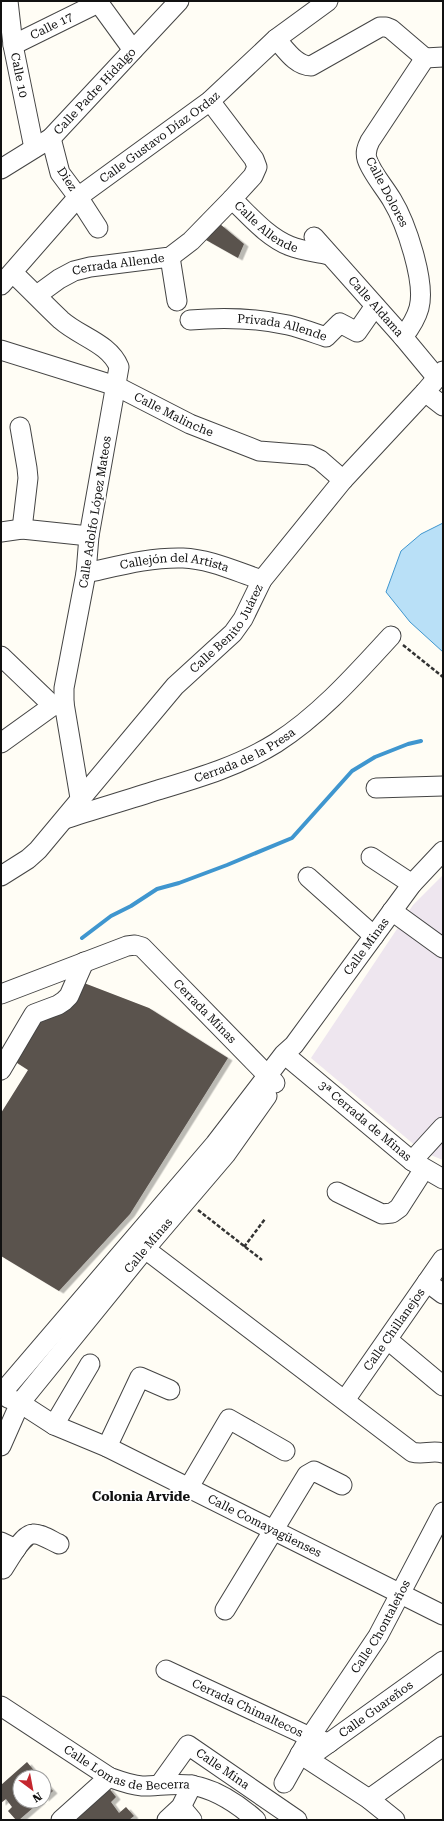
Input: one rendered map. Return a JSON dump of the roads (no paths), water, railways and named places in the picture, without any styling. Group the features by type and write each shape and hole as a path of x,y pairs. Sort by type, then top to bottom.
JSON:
{"street":[{"name":"Calle 10","path":"8,1 13,45 34,148"},
{"name":"Calle Padre Hidalgo","path":"1,169 51,138 179,1"},
{"name":"Calle Gustavo Díaz Ordaz","path":"7,279 78,196 210,101 276,39 328,1"},
{"name":"Calle 17","path":"13,45 89,6 96,4 101,6 133,50"},
{"path":"276,39 297,62 304,66 311,66 380,27 386,27 434,58"},
{"name":"Calle Dolores","path":"403,337 414,322 420,307 420,288 405,225 393,201 367,159 366,150 370,141 434,58"},
{"name":"Calle Allende","path":"210,101 254,159 257,167 253,176 232,199 273,236 282,242 290,246 329,255"},
{"name":"Diez","path":"51,138 60,173 78,196 98,228"},
{"name":"Cerrada Allende","path":"37,296 59,279 74,271 90,267 170,257 191,241 232,199"},
{"name":"Calle Aldama","path":"314,237 403,337 435,380 443,406"},
{"path":"170,257 177,301"},
{"name":"Calle Adolfo López Mateos","path":"7,279 37,296 71,328 110,352 116,358 119,367 89,536 86,573 64,688 57,702 80,798"},
{"name":"Privada Allende","path":"190,320 217,317 255,320 290,325 326,337 340,323 357,332 376,306"},
{"name":"Calle Malinche","path":"1,350 116,386 190,424 244,446 259,451 310,455 320,460 342,480"},
{"name":"Calle Benito Juárez","path":"1,876 28,859 65,819 80,798 175,686 233,633 243,619 262,580 342,480 435,380"},
{"path":"20,427 28,468 22,529"},
{"path":"1,532 22,529 89,536"},
{"name":"Callejón del Artista","path":"86,573 154,559 184,558 210,563 262,580"},
{"name":"Cerrada de la Presa","path":"65,819 198,778 240,763 276,743 305,722 340,690 391,636"},
{"path":"1,656 57,702 1,743"},
{"path":"376,788 443,786"},
{"name":"Calle Minas","path":"1,1394 139,1244 186,1201 242,1134 272,1080 284,1054 292,1052 412,884 443,851"},
{"path":"371,857 412,884"},
{"path":"308,877 374,936"},
{"path":"392,911 443,948"},
{"name":"Cerrada Minas","path":"84,962 127,946 135,945 142,947 272,1080"},
{"path":"1,994 84,962"},
{"path":"1,1070 34,1014 58,1005 69,996 84,962"},
{"name":"3ª Cerrada de Minas","path":"292,1052 418,1165 443,1179"},
{"name":"Calle Minas","path":"1,1446 20,1403 215,1144 272,1080"},
{"path":"337,1192 382,1214 392,1213 399,1208 418,1165 443,1127"},
{"path":"139,1244 412,1452 420,1454 436,1451 443,1453"},
{"name":"Calle Chillanejos","path":"345,1400 443,1259"},
{"path":"427,1282 443,1294"},
{"path":"388,1340 443,1386"},
{"path":"54,1425 90,1364"},
{"path":"107,1447 140,1377 170,1390"},
{"name":"Calle Comayagüenses","path":"1,1394 20,1403 54,1425 107,1447 190,1487 443,1615"},
{"path":"190,1487 229,1419 285,1450"},
{"path":"225,1610 310,1472 314,1471 342,1485"},
{"name":"Calle Chontaleños","path":"284,1783 304,1756 310,1737 378,1636 441,1519"},
{"path":"3,1569 8,1545 28,1535 36,1534 59,1544"},
{"name":"Calle Guareños","path":"304,1756 329,1743 443,1661"},
{"name":"Cerrada Chimaltecos","path":"166,1670 310,1737 329,1743"},
{"name":"Calle Lomas de Becerra","path":"1,1706 109,1777 125,1784 142,1786 160,1784 192,1785 224,1797 253,1819"},
{"name":"Calle Mina","path":"160,1784 188,1745 297,1820"},
{"path":"369,1799 443,1746"},
{"path":"304,1756 369,1799 395,1820"},
{"path":"61,1820 109,1777"},
{"path":"167,1820 187,1814 192,1785"}],"water":[{"path":"443,523 443,652 410,622 386,592 401,551 421,534"}],"waterway":[{"path":"82,938 111,916 131,906 157,889 179,883 227,865 292,838 352,771 375,757 408,744 421,741"}],"district":[{"name":"Colonia Arvide","path":"141,1496"}]}
